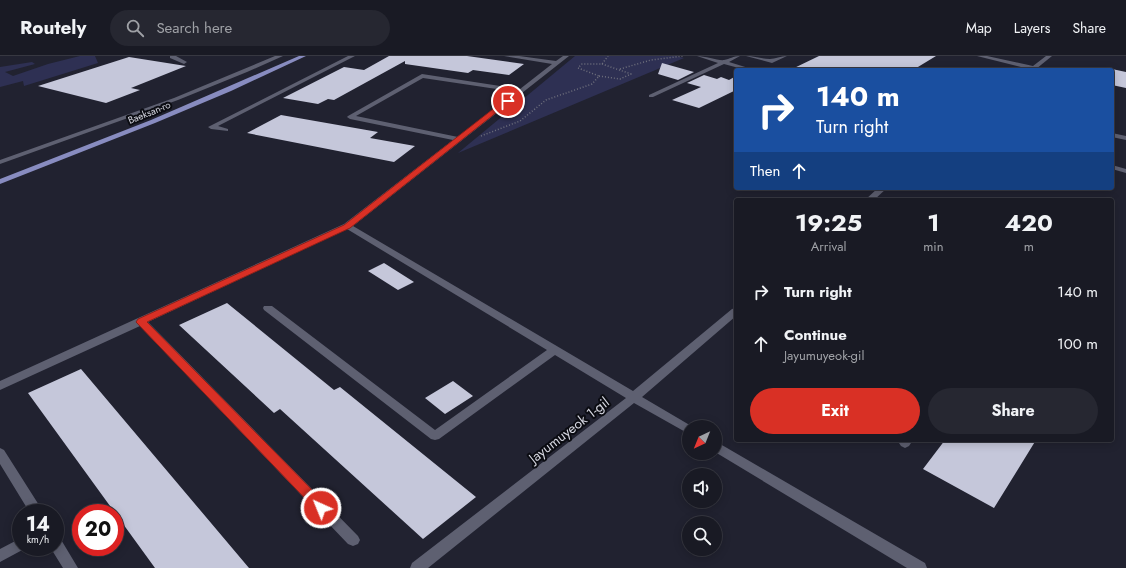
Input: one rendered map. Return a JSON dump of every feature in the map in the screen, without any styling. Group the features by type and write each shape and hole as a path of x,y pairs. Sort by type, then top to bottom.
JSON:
{"main road":[{"name":"Baeksan-ro","path":"0,182 76,154 210,98 303,56"}],"street":[{"path":"173,56 172,57 184,62"},
{"path":"0,162 132,116 224,81 280,56"},
{"path":"226,130 211,127 352,56"},
{"path":"507,56 557,63"},
{"path":"0,386 347,226 566,56"},
{"path":"700,56 745,68"},
{"path":"651,96 737,56"},
{"path":"748,56 772,61 784,56"},
{"path":"980,56 1028,68"},
{"path":"1033,68 1049,56"},
{"path":"459,139 350,117 422,76 521,91"},
{"path":"1114,135 1126,138"},
{"path":"1114,168 1126,171"},
{"path":"870,198 880,190"},
{"path":"347,226 682,426"},
{"path":"268,308 435,436 554,350"},
{"name":"Jayumuyeok 1-gil","path":"417,568 634,397 734,313"},
{"path":"141,322 353,540"},
{"path":"722,450 920,568"},
{"path":"0,453 31,504"},
{"path":"0,556 12,549"},
{"path":"64,556 71,568"}],"path":[{"path":"602,64 608,56"},
{"path":"620,69 635,63 683,56"},
{"path":"582,64 602,64 620,69 631,74 627,78 621,79 599,76 578,68 582,64"},
{"path":"459,139 472,138 491,133 520,120 546,100 592,84 599,76"}],"shaded area":[{"path":"80,56 95,56 98,63 24,86 23,81 0,87 0,67 32,62 35,64 5,72 13,76 48,64"},
{"path":"575,56 676,56 684,58 458,153"}],"building":[{"path":"389,56 467,56 524,64 509,75 473,70 468,73 405,64 405,61 334,100 328,99 318,104 283,98 344,67 364,70"},
{"path":"819,56 936,56 916,68 794,68"},
{"path":"129,57 186,66 131,88 140,90 106,103 38,86"},
{"path":"662,63 694,72 678,80 658,74"},
{"path":"1114,69 1126,72 1126,88 1114,85"},
{"path":"704,75 717,79 721,77 729,80 734,77 734,91 699,108 672,100 701,87 687,83"},
{"path":"281,115 378,132 370,138 415,146 394,162 247,133"},
{"path":"384,263 414,282 398,290 368,271"},
{"path":"227,303 334,390 340,387 476,497 423,539 280,409 274,413 179,325"},
{"path":"81,369 249,568 155,568 124,525 124,504 109,504 28,393"},
{"path":"453,381 473,396 445,414 425,398"},
{"path":"943,442 1035,442 994,508 923,469"}],"route":[{"path":"321,508 141,322 347,226 508,101"}]}
